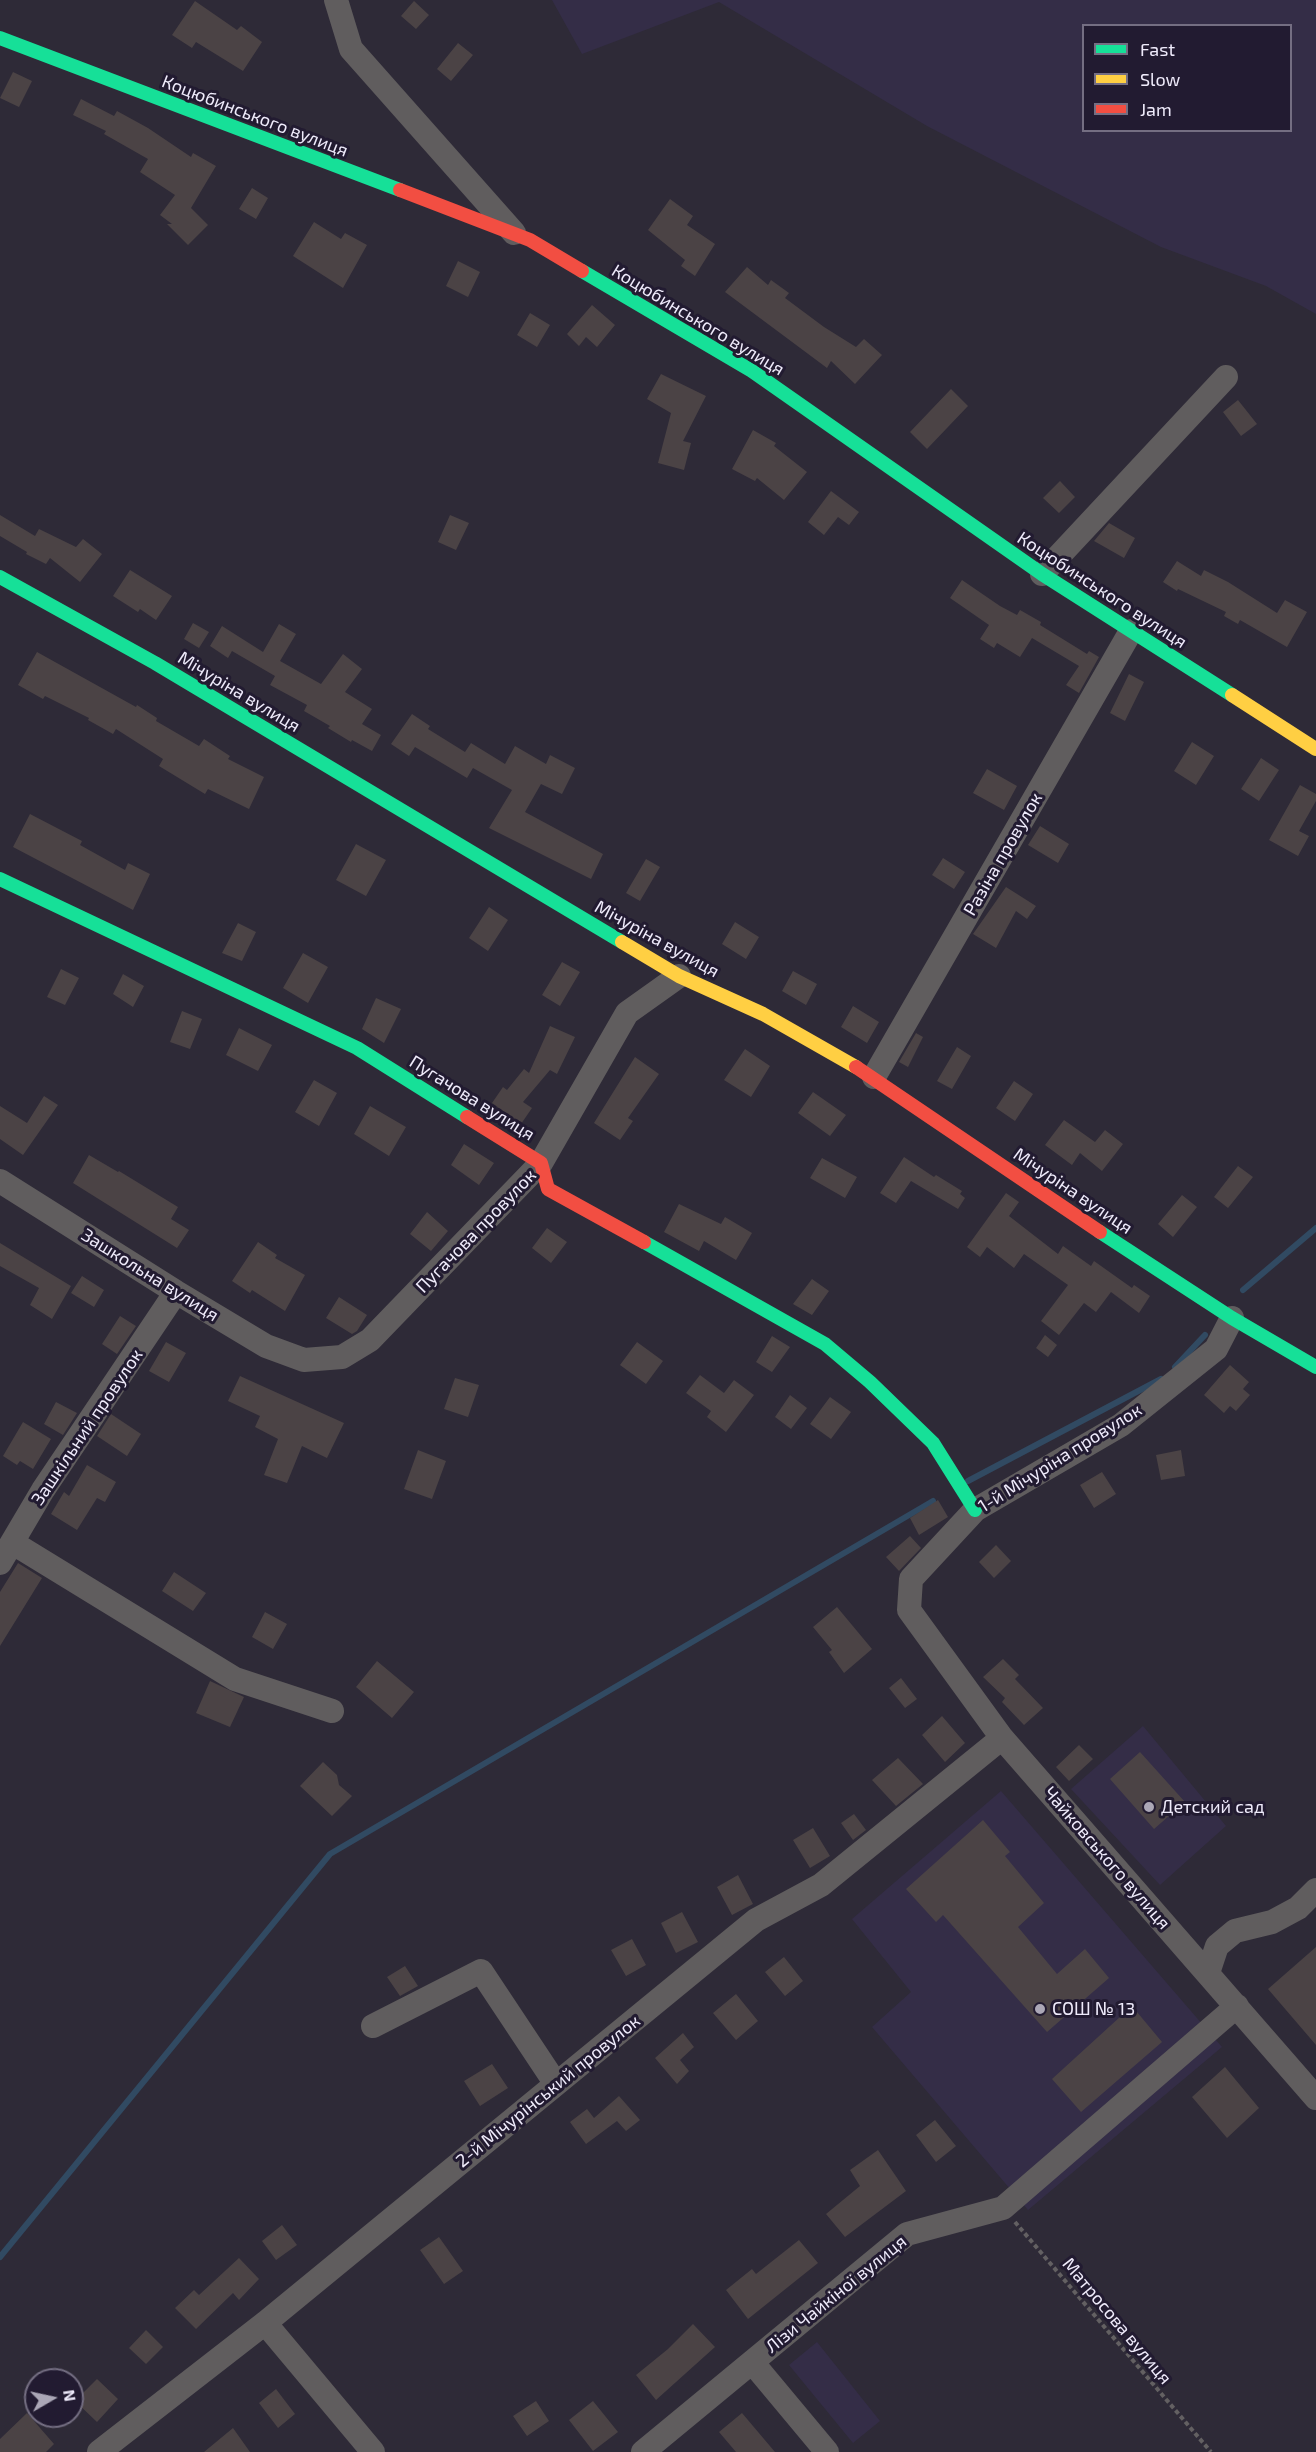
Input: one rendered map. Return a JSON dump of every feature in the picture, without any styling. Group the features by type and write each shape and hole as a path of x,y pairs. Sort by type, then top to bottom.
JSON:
{"street":[{"path":"336,0 351,50 516,235"},
{"name":"Коцюбинського вулиця","path":"0,39 530,240 753,371 1042,574 1316,749"},
{"path":"1042,574 1226,377"},
{"name":"Мічуріна вулиця","path":"0,577 154,663 679,976 763,1014 874,1077 1049,1198 1232,1318 1316,1367"},
{"name":"Разіна провулок","path":"874,1077 1131,632"},
{"name":"Пугачова вулиця","path":"0,879 357,1048 541,1162 548,1190 825,1344 870,1382 933,1443 975,1510"},
{"name":"Пугачова провулок","path":"304,1360 342,1357 370,1340 541,1162 627,1013 679,976"},
{"name":"Зашкольна вулиця","path":"0,1181 176,1292 267,1346 304,1360"},
{"name":"Зашкільний провулок","path":"0,1563 43,1491 176,1292"},
{"name":"1-й Мічуріна провулок","path":"909,1610 911,1579 975,1510 1121,1425 1216,1349 1232,1318"},
{"path":"13,1543 235,1678 332,1711"},
{"name":"Чайковського вулиця","path":"909,1610 1002,1738 1316,2098"},
{"name":"2-й Мічурінський провулок","path":"99,2452 264,2323 756,1920 821,1885 1002,1738"},
{"path":"1208,1973 1217,1946 1235,1931 1272,1922 1298,1908 1316,1890"},
{"path":"373,2026 482,1971 556,2084"},
{"name":"Лізи Чайкіної вулиця","path":"644,2452 907,2234 1003,2208 1237,2006"},
{"path":"264,2323 373,2452"},
{"path":"752,2362 827,2452"}],"path":[{"name":"Матросова вулиця","path":"1003,2208 1211,2452"}],"shaded area":[{"path":"552,0 1316,0 1316,314 1266,286 1161,247 927,126 719,2 582,54"},
{"name":"Детский сад","path":"1143,1726 1226,1826 1160,1885 1071,1789"},
{"name":"СОШ № 13","path":"1001,1791 1222,2047 1028,2210 872,2027 911,1992 852,1919"},
{"path":"817,2342 880,2421 853,2443 789,2365"}],"building":[{"path":"195,1 237,30 241,26 262,42 243,71 196,42 192,48 172,35"},
{"path":"414,1 429,15 416,29 401,16"},
{"path":"458,43 473,55 451,81 437,69"},
{"path":"13,72 32,81 19,107 0,98"},
{"path":"81,99 114,116 117,111 148,128 191,157 193,153 216,166 191,208 208,225 188,245 167,224 172,224 160,215 175,195 140,172 148,159 104,134 106,131 73,115"},
{"path":"252,188 268,198 256,219 239,209"},
{"path":"670,199 693,216 687,225 715,244 695,276 681,266 685,260 648,230"},
{"path":"314,222 341,239 345,233 367,245 343,288 293,256"},
{"path":"458,261 480,272 468,297 446,286"},
{"path":"747,267 768,285 771,280 789,293 785,298 824,327 856,347 864,339 882,355 855,384 831,361 827,368 725,292"},
{"path":"592,305 615,325 597,347 586,337 579,346 567,334"},
{"path":"530,313 550,325 537,347 517,335"},
{"path":"661,374 706,396 683,441 691,443 684,470 658,463 671,413 647,399"},
{"path":"951,389 968,406 927,449 910,432"},
{"path":"1238,400 1257,424 1241,436 1223,412"},
{"path":"753,430 776,443 774,446 807,472 784,500 757,478 755,481 732,469"},
{"path":"1060,481 1075,497 1059,513 1043,498"},
{"path":"831,491 859,512 849,525 838,517 824,535 808,522"},
{"path":"0,515 35,536 39,529 76,547 83,539 102,554 80,582 50,558 46,564 26,554 27,552 0,536"},
{"path":"450,515 469,523 456,550 438,542"},
{"path":"1109,523 1135,538 1124,558 1094,541"},
{"path":"1177,561 1201,576 1204,570 1228,582 1277,613 1285,600 1307,612 1287,647 1240,620 1238,624 1224,616 1226,612 1178,589 1177,591 1163,582"},
{"path":"130,570 172,596 156,620 140,609 138,612 113,596"},
{"path":"962,580 1000,606 1017,615 1020,610 1087,654 1089,651 1099,657 1079,693 1066,685 1079,666 1032,638 1020,657 997,643 994,648 980,639 989,625 950,598"},
{"path":"193,623 209,632 199,648 184,639"},
{"path":"279,624 296,634 280,661 321,684 343,654 362,669 345,692 372,709 362,724 381,735 372,751 328,728 330,726 304,711 307,705 270,685 275,676 232,651 228,658 210,646 222,626 263,652"},
{"path":"37,652 136,707 137,705 157,718 156,721 199,746 204,739 230,756 228,759 264,777 249,809 208,789 205,794 159,766 163,759 116,729 113,734 88,720 89,718 45,696 43,699 18,685"},
{"path":"1129,674 1144,682 1125,721 1110,713"},
{"path":"412,714 430,726 428,729 465,752 471,743 505,764 515,746 546,764 550,755 575,768 562,794 541,784 525,812 603,854 591,879 489,828 512,790 473,768 467,778 415,747 409,756 391,744"},
{"path":"1192,742 1214,756 1196,785 1174,771"},
{"path":"1261,758 1279,770 1259,801 1241,789"},
{"path":"987,769 1017,786 1004,810 973,793"},
{"path":"1300,785 1316,794 1316,801 1299,831 1309,836 1298,856 1269,840"},
{"path":"30,814 82,841 80,845 125,870 128,863 150,874 133,910 13,847"},
{"path":"1040,826 1069,844 1058,863 1028,845"},
{"path":"356,844 386,860 366,896 336,880"},
{"path":"943,858 965,872 954,889 932,875"},
{"path":"646,859 660,867 640,901 626,893"},
{"path":"1006,887 1036,906 1027,919 1016,911 996,948 973,934"},
{"path":"489,907 508,920 488,951 469,938"},
{"path":"735,922 759,937 746,959 722,944"},
{"path":"238,923 256,932 242,961 222,953"},
{"path":"303,953 328,967 308,1003 283,988"},
{"path":"562,962 580,972 560,1006 542,995"},
{"path":"61,969 79,978 65,1005 47,997"},
{"path":"793,971 817,984 806,1005 782,991"},
{"path":"123,974 144,986 133,1007 113,994"},
{"path":"376,998 401,1009 384,1043 362,1029"},
{"path":"853,1006 879,1022 867,1043 841,1027"},
{"path":"182,1011 202,1019 190,1049 170,1042"},
{"path":"550,1026 575,1037 557,1074 550,1070 523,1102 532,1108 521,1124 492,1103 503,1087 507,1090 524,1069 529,1073"},
{"path":"239,1028 272,1045 258,1071 226,1055"},
{"path":"916,1033 923,1037 908,1067 899,1062"},
{"path":"957,1047 971,1056 952,1089 937,1081"},
{"path":"745,1049 770,1066 751,1097 724,1080"},
{"path":"635,1057 659,1074 628,1118 633,1121 620,1140 594,1123"},
{"path":"314,1080 337,1093 319,1126 295,1112"},
{"path":"1014,1081 1033,1094 1015,1121 996,1108"},
{"path":"813,1092 846,1115 830,1136 798,1113"},
{"path":"44,1096 58,1105 23,1155 0,1139 0,1106 27,1123"},
{"path":"370,1106 406,1127 389,1156 354,1134"},
{"path":"1064,1120 1095,1142 1105,1130 1123,1144 1102,1171 1080,1153 1072,1165 1045,1145"},
{"path":"464,1144 494,1163 479,1185 451,1165"},
{"path":"89,1155 178,1207 171,1219 189,1230 177,1248 73,1183"},
{"path":"904,1157 934,1177 936,1175 962,1191 960,1194 965,1198 958,1209 911,1181 896,1203 880,1193"},
{"path":"822,1158 857,1177 845,1198 810,1178"},
{"path":"1238,1166 1253,1177 1228,1208 1214,1197"},
{"path":"1006,1193 1019,1202 1009,1216 1058,1254 1063,1246 1091,1266 1094,1261 1132,1288 1134,1285 1150,1296 1139,1313 1111,1292 1096,1312 1084,1303 1059,1335 1041,1321 1068,1285 1024,1254 1014,1268 987,1247 980,1257 967,1247"},
{"path":"1182,1195 1197,1207 1173,1237 1158,1224"},
{"path":"679,1204 721,1224 725,1217 752,1233 736,1260 704,1241 699,1251 664,1232"},
{"path":"427,1212 448,1231 431,1251 410,1234"},
{"path":"547,1228 567,1242 551,1263 532,1248"},
{"path":"258,1242 277,1255 275,1258 305,1275 285,1311 252,1290 250,1293 232,1281"},
{"path":"0,1243 71,1286 52,1319 30,1305 39,1288 0,1266"},
{"path":"82,1276 104,1290 94,1307 71,1293"},
{"path":"812,1279 829,1291 812,1315 793,1304"},
{"path":"339,1297 367,1315 357,1331 352,1334 326,1318"},
{"path":"120,1316 136,1326 117,1354 102,1344"},
{"path":"1045,1335 1057,1345 1048,1357 1036,1348"},
{"path":"772,1336 790,1347 772,1372 756,1362"},
{"path":"166,1342 186,1353 169,1382 149,1371"},
{"path":"637,1342 663,1361 646,1384 620,1365"},
{"path":"1230,1365 1249,1382 1243,1389 1250,1395 1236,1411 1230,1406 1224,1413 1204,1395"},
{"path":"700,1375 724,1393 734,1380 754,1395 726,1432 707,1417 711,1411 686,1393"},
{"path":"240,1376 344,1423 327,1458 302,1446 287,1483 264,1475 278,1439 255,1427 260,1416 228,1401"},
{"path":"455,1378 479,1385 468,1417 444,1409"},
{"path":"790,1395 807,1408 791,1429 775,1417"},
{"path":"830,1397 851,1412 831,1439 810,1424"},
{"path":"56,1402 77,1413 63,1435 44,1424"},
{"path":"111,1414 141,1434 127,1456 97,1436"},
{"path":"23,1422 51,1439 33,1469 20,1461 17,1465 3,1456"},
{"path":"418,1450 446,1461 432,1499 404,1489"},
{"path":"1181,1450 1185,1476 1161,1480 1156,1455"},
{"path":"87,1465 116,1482 105,1502 97,1498 77,1530 51,1514 64,1492 69,1496"},
{"path":"1102,1472 1116,1494 1094,1508 1080,1485"},
{"path":"938,1500 948,1517 919,1535 910,1518"},
{"path":"910,1536 921,1548 899,1571 886,1557"},
{"path":"996,1545 1011,1561 994,1578 979,1562"},
{"path":"18,1563 42,1578 0,1646 0,1592"},
{"path":"174,1572 206,1593 193,1611 162,1591"},
{"path":"837,1607 872,1649 844,1673 829,1652 832,1650 813,1627"},
{"path":"265,1612 287,1624 273,1649 252,1637"},
{"path":"1003,1659 1019,1675 1015,1679 1043,1708 1024,1725 1002,1702 1005,1698 983,1677"},
{"path":"377,1661 414,1692 392,1718 356,1687"},
{"path":"901,1678 917,1699 905,1708 889,1688"},
{"path":"210,1681 244,1697 230,1727 196,1713"},
{"path":"942,1716 965,1743 945,1762 922,1735"},
{"path":"1079,1745 1093,1759 1069,1781 1056,1767"},
{"path":"1140,1752 1185,1802 1154,1829 1110,1779"},
{"path":"898,1758 923,1784 896,1806 872,1780"},
{"path":"323,1762 337,1775 339,1785 352,1796 332,1816 300,1786"},
{"path":"854,1814 866,1830 853,1840 841,1823"},
{"path":"983,1820 1010,1852 1005,1856 1044,1903 1018,1927 1057,1974 1085,1949 1109,1978 1047,2032 943,1915 936,1922 906,1889"},
{"path":"813,1828 830,1856 810,1868 793,1840"},
{"path":"738,1875 753,1904 732,1915 717,1887"},
{"path":"682,1912 698,1942 676,1953 661,1923"},
{"path":"632,1939 646,1965 626,1976 611,1950"},
{"path":"1316,1947 1316,2045 1268,1989"},
{"path":"784,1957 803,1981 785,1996 765,1972"},
{"path":"405,1966 418,1986 400,1996 387,1977"},
{"path":"736,1994 758,2021 736,2040 713,2013"},
{"path":"1132,2006 1162,2042 1081,2112 1052,2079"},
{"path":"683,2033 694,2047 680,2060 689,2071 677,2084 655,2058"},
{"path":"492,2064 508,2088 480,2106 464,2081"},
{"path":"1225,2067 1259,2108 1227,2138 1192,2097"},
{"path":"619,2096 640,2120 626,2131 617,2121 586,2144 570,2122 587,2109 594,2118"},
{"path":"935,2120 956,2146 936,2162 916,2135"},
{"path":"878,2150 906,2191 845,2237 826,2214 860,2186 850,2170"},
{"path":"282,2225 297,2245 276,2260 262,2241"},
{"path":"439,2237 463,2271 444,2284 420,2250"},
{"path":"799,2240 818,2263 748,2319 726,2290 752,2269 756,2274"},
{"path":"239,2258 259,2279 239,2300 233,2293 196,2329 175,2308 194,2290 199,2295"},
{"path":"693,2324 715,2347 656,2400 636,2375 668,2349"},
{"path":"146,2330 163,2347 146,2364 129,2348"},
{"path":"97,2379 118,2399 97,2422 84,2410 84,2392"},
{"path":"276,2389 295,2414 278,2428 259,2403"},
{"path":"536,2401 549,2421 527,2436 513,2416"},
{"path":"593,2401 618,2432 593,2451 569,2420"},
{"path":"742,2413 775,2452 736,2452 719,2432"},
{"path":"24,2416 24,2428 40,2428 54,2444 46,2452 0,2452 0,2439"},
{"path":"233,2428 250,2452 204,2452"}],"waterway":[{"path":"1243,1290 1316,1228"},
{"path":"1175,1367 1205,1335"},
{"path":"968,1481 1161,1379"},
{"path":"0,2257 330,1854 933,1501"}],"traffic: fast":[{"path":"0,38 400,190"},
{"path":"582,271 752,371 1042,574 1232,695"},
{"path":"0,577 155,663 622,942"},
{"path":"0,879 357,1048 467,1117"},
{"path":"1100,1232 1232,1318 1316,1367"},
{"path":"644,1242 825,1344 870,1382 933,1443 975,1510"}],"traffic: slow":[{"path":"1232,695 1316,749"},
{"path":"622,942 679,976 763,1014 856,1067"}],"traffic: jam":[{"path":"400,190 530,240 582,271"},
{"path":"856,1067 1100,1232"},
{"path":"467,1117 541,1163 548,1189 644,1242"}],"place":[{"name":"Детский сад","path":"1149,1807"},
{"name":"СОШ № 13","path":"1040,2009"}]}
